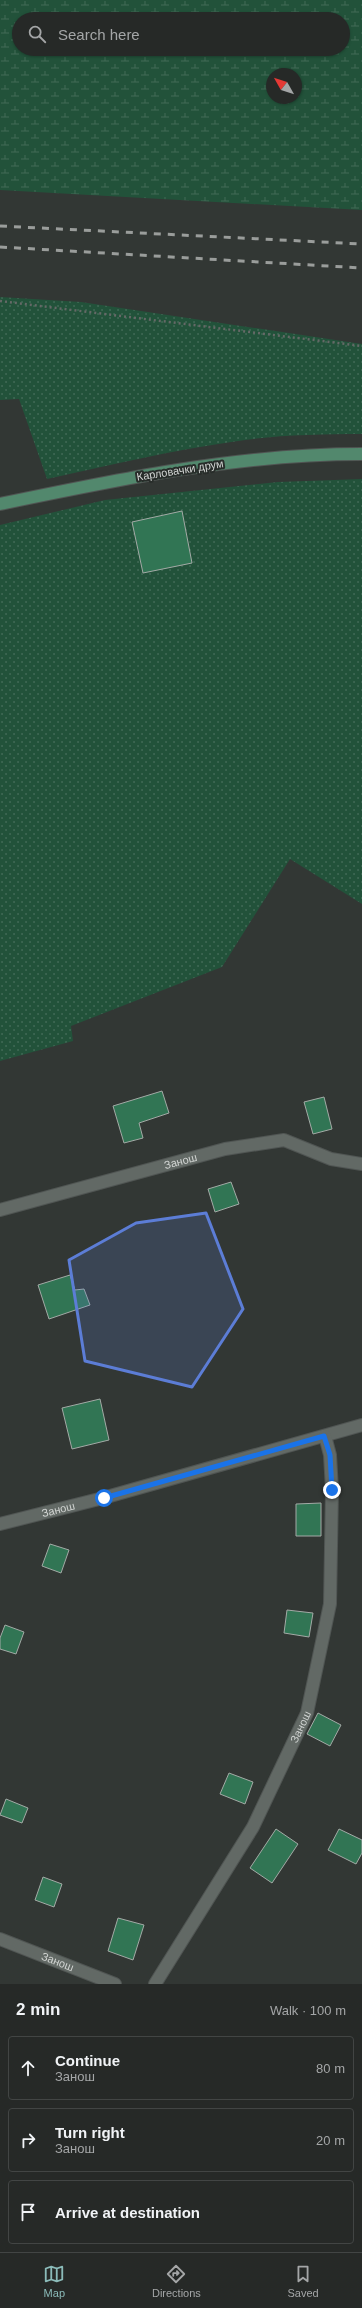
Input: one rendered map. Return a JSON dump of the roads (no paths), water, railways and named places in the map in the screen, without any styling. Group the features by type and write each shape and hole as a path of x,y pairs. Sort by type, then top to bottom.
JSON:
{"main road":[{"name":"Карловачки друм","path":"0,504 151,473 294,455 362,454"}],"street":[{"name":"Занош","path":"0,1210 225,1149 284,1140 331,1159 362,1164"},
{"name":"Занош","path":"0,1524 104,1498 362,1425"},
{"name":"Занош","path":"154,1984 252,1827 307,1713 330,1604 332,1490 330,1455 324,1436"},
{"name":"Занош","path":"0,1939 115,1984"}],"railway":[{"path":"0,226 362,244"},
{"path":"0,247 362,268"}]}
